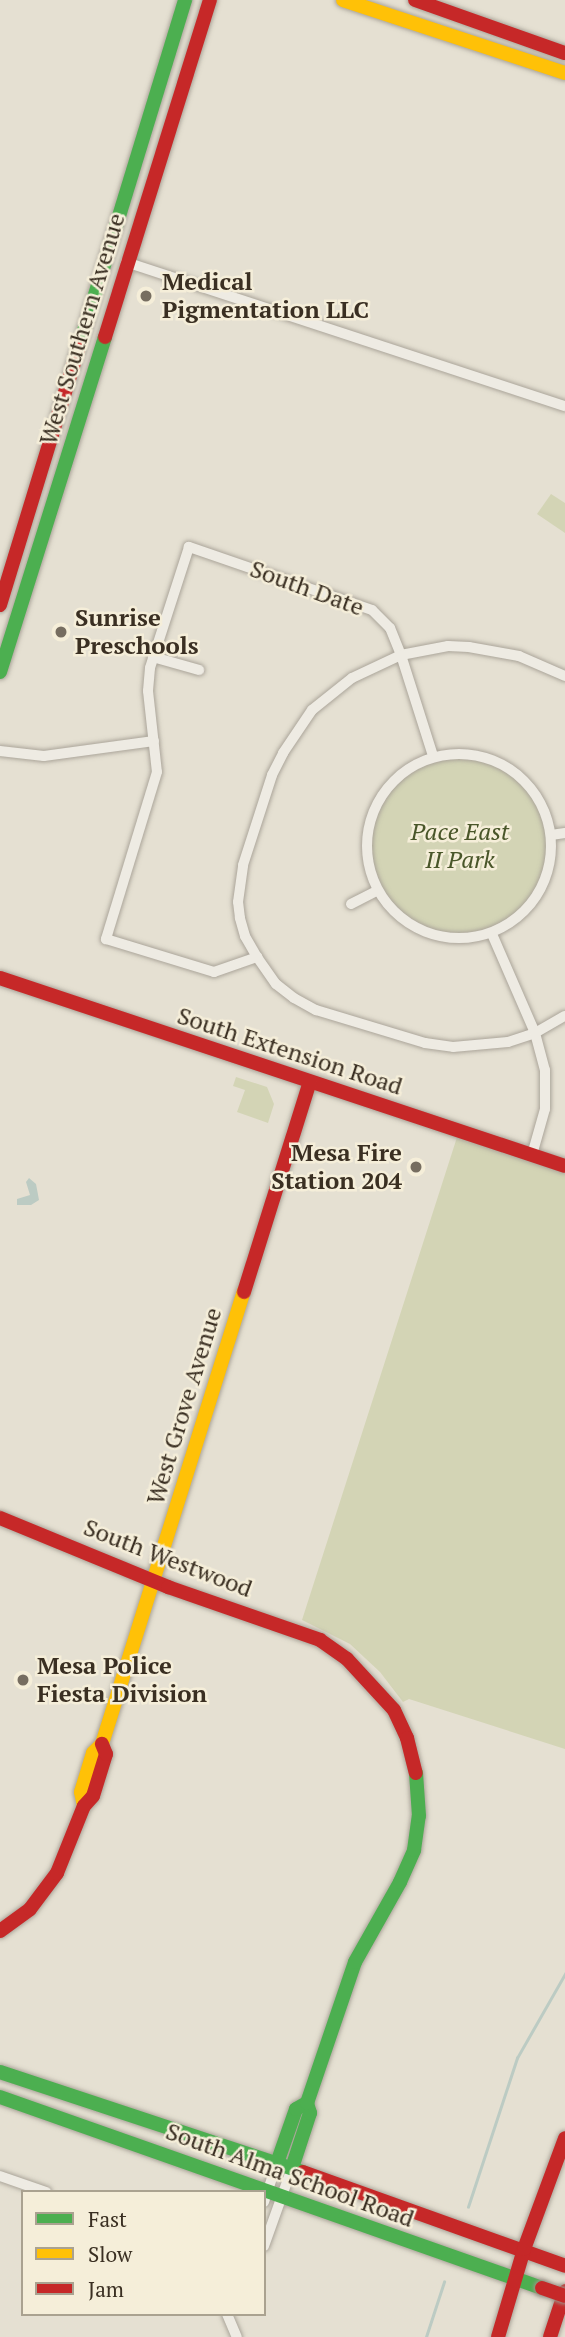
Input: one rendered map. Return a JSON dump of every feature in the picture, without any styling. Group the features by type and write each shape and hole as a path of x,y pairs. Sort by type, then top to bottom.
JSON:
{"main road":[{"name":"West Southern Avenue","path":"0,605 185,0"},
{"name":"West Southern Avenue","path":"0,672 210,0"},
{"path":"343,0 565,73"},
{"path":"415,0 565,52"},
{"name":"South Extension Road","path":"0,978 565,1166"},
{"name":"West Grove Avenue","path":"0,1931 30,1909 57,1873 83,1806 81,1792 93,1753 102,1744 310,1082"},
{"name":"South Westwood","path":"0,1518 152,1580 320,1640 361,1671 398,1717 413,1753 419,1784 419,1816 412,1856 355,1962 307,2103 296,2109 285,2165"},
{"name":"South Alma School Road","path":"0,2072 285,2165 565,2266"},
{"name":"South Alma School Road","path":"0,2097 255,2190"},
{"path":"498,2337 524,2249 565,2137"},
{"name":"South Alma School Road","path":"271,2196 542,2288 565,2293"},
{"path":"550,2337 565,2293"}],"street":[{"path":"126,262 565,406"},
{"name":"South Date","path":"153,657 189,547 366,606 390,628 401,654 433,756"},
{"path":"565,676 519,656 469,646 448,646 401,654 371,667 332,692 312,710 283,752 272,775 240,883 240,918 245,936 257,957 276,984 294,998 317,1010 381,1032 453,1047 508,1042 535,1033 565,1016"},
{"path":"199,670 153,657 148,691 157,772 106,939 214,972 257,957"},
{"path":"0,751 44,756 154,741"},
{"path":"433,756 479,756 509,769 531,790 542,807 551,835 550,862 537,894 517,918 492,934 471,938 431,934 398,917 379,890 368,857 368,839 377,806 398,778 433,756"},
{"path":"551,835 565,834"},
{"path":"351,904 379,890"},
{"path":"492,934 535,1033 547,1089 541,1128 532,1155"},
{"path":"266,2232 271,2196 285,2165"},
{"path":"271,2196 285,2165"},
{"path":"0,2176 40,2190"},
{"path":"228,2316 237,2337"}],"green space":[{"path":"551,494 565,503 565,533 537,514"},
{"name":"Pace East II Park","path":"459,759 492,765 521,784 540,813 546,846 540,879 521,908 492,927 459,933 426,927 397,908 378,879 372,846 378,813 397,784 426,765"},
{"path":"236,1077 267,1087 274,1104 268,1123 237,1112 245,1090 233,1086"},
{"path":"459,1131 565,1166 565,1749 409,1699 403,1702 380,1672 350,1644 302,1620"}],"shaded area":[{"path":"29,1178 36,1184 39,1200 31,1205 17,1205 17,1199 30,1195 26,1182"}],"waterway":[{"path":"468,2207 517,2058 565,1974"},
{"path":"426,2337 444,2282"}],"traffic: fast":[{"path":"79,347 185,0"},
{"path":"0,672 105,337"},
{"path":"292,2168 310,2113 307,2103 355,1962 400,1882 414,1850 419,1816 416,1773"},
{"path":"0,2072 303,2172"},
{"path":"0,2097 264,2190"},
{"path":"277,2163 296,2109 307,2103"},
{"path":"266,2191 542,2288"}],"traffic: slow":[{"path":"343,0 565,73"},
{"path":"84,1806 81,1792 93,1753 102,1744 244,1292"}],"traffic: jam":[{"path":"105,337 210,0"},
{"path":"415,0 565,53"},
{"path":"0,605 79,347"},
{"path":"0,978 565,1166"},
{"path":"244,1292 310,1082"},
{"path":"0,1518 168,1587 320,1640 347,1659 394,1710 407,1738 416,1773"},
{"path":"0,1931 30,1909 57,1873 84,1806 93,1796 106,1754 102,1744"},
{"path":"498,2337 524,2249 565,2138"},
{"path":"303,2172 565,2266"},
{"path":"542,2288 565,2296"},
{"path":"550,2337 565,2291"}],"place":[{"name":"Medical Pigmentation LLC","path":"146,296"},
{"name":"Sunrise Preschools","path":"61,632"},
{"name":"Mesa Fire Station 204","path":"416,1167"},
{"name":"Mesa Police Fiesta Division","path":"23,1680"}]}
